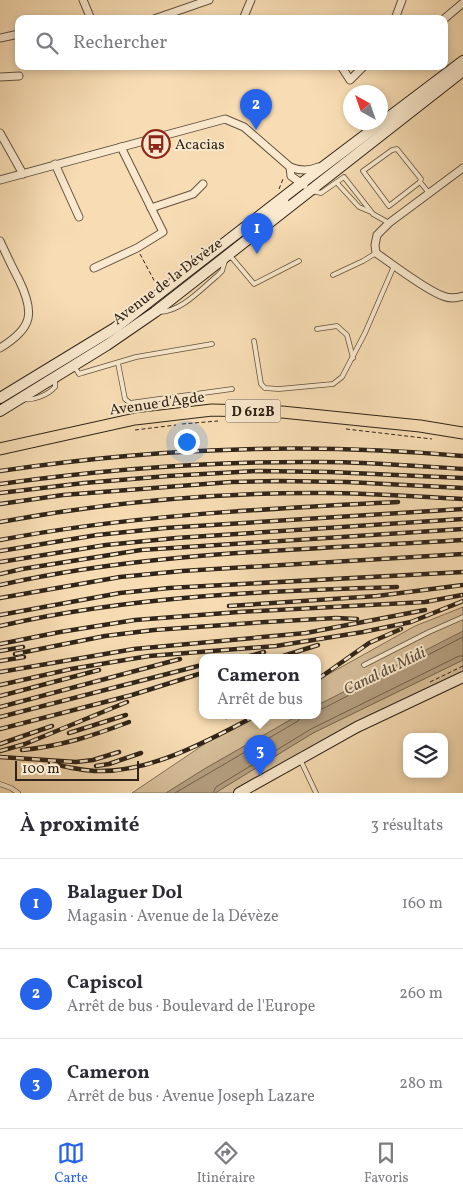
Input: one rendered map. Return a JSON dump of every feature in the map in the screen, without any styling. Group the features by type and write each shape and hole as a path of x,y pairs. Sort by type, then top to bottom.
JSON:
{"main road":[{"name":"Avenue de la Dévèze","path":"0,411 74,366 155,312 259,229 330,161 463,61"},
{"name":"Avenue de la Dévèze","path":"0,398 115,328 262,215 361,150 463,71"},
{"name":"Avenue d'Agde","path":"2,447 135,419 212,410 282,412 420,426 462,433"},
{"path":"239,793 357,727 463,677"}],"street":[{"path":"83,0 89,15"},
{"path":"166,15 209,0"},
{"path":"245,15 251,0"},
{"path":"396,15 402,0"},
{"path":"448,16 463,3"},
{"path":"0,38 15,35"},
{"path":"344,70 350,80 360,70"},
{"path":"0,77 19,76"},
{"path":"0,180 225,119 244,127 290,167 298,170 313,170 330,161"},
{"path":"0,133 23,174"},
{"path":"94,268 137,248 163,232 120,147"},
{"path":"55,164 79,218"},
{"path":"262,215 288,190 291,176 290,167"},
{"path":"463,168 389,223 377,234 375,245 376,252 434,292 445,297 457,298 463,296"},
{"path":"298,170 306,185"},
{"path":"291,176 306,185"},
{"path":"151,208 194,194 203,184"},
{"path":"0,241 28,299 29,316 22,330 14,339 0,348"}],"lane":[{"path":"420,182 389,206 362,171 392,150 397,149 421,179 420,182 429,193"},
{"path":"306,185 321,193 344,177 373,214"},
{"path":"337,183 359,206 389,223"},
{"path":"333,276 363,261 376,252"},
{"path":"227,255 233,259 254,284 299,261"},
{"path":"254,341 261,384 265,388 279,389 333,384 342,376 353,358 394,266"},
{"path":"317,329 337,326 347,335 353,358"},
{"path":"74,366 79,374 136,357 212,344"},
{"path":"118,363 125,399 130,403 232,389"},
{"path":"364,664 429,632 463,618"},
{"path":"300,758 316,793"},
{"path":"0,784 18,793"}],"path":[{"path":"137,248 161,294"},
{"path":"136,430 225,420"},
{"path":"346,429 435,439"}],"shaded area":[{"path":"463,607 463,632 321,703 321,678 415,626"},
{"path":"463,660 463,681 239,793 215,793 313,733"},
{"path":"249,719 292,719 166,793 132,793 215,737"}],"water":[{"path":"463,631 463,660 313,733 215,793 166,793 292,719 321,719 321,703"}],"railway":[{"path":"0,471 115,457 231,450 347,449 463,456"},
{"path":"0,484 120,470 241,463 340,462 463,469"},
{"path":"0,493 84,483 258,471 463,478"},
{"path":"0,504 63,495 231,482 347,482 463,488"},
{"path":"0,522 81,509 204,496 344,493 463,499"},
{"path":"0,540 99,524 198,514 398,502"},
{"path":"0,551 97,535 165,528 463,509"},
{"path":"0,562 106,545 176,538 463,519"},
{"path":"0,574 141,550 463,529"},
{"path":"0,585 114,565 172,558 463,540"},
{"path":"0,598 120,577 182,571 463,554"},
{"path":"0,615 120,593 169,588 463,572"},
{"path":"229,606 377,596 463,585"},
{"path":"0,626 99,608 198,597 247,593 397,587"},
{"path":"0,644 135,620 239,612 425,602 462,595"},
{"path":"0,685 71,669 149,656 276,646 363,632 411,622 463,601"},
{"path":"0,672 134,649 306,633 425,610"},
{"path":"15,654 105,636 154,630 336,618 357,619"},
{"path":"321,677 369,643 401,629"},
{"path":"290,654 318,645"},
{"path":"0,651 23,647"},
{"path":"257,654 264,652"},
{"path":"0,661 24,657"},
{"path":"0,707 180,659"},
{"path":"0,717 199,666"},
{"path":"0,696 99,670"},
{"path":"0,729 132,695 199,674"},
{"path":"0,751 25,744 127,702"},
{"path":"69,733 126,715"},
{"path":"50,763 74,769 93,771 119,770 140,766 201,744 249,719"},
{"path":"22,750 77,740 129,722"},
{"path":"0,744 52,726"},
{"path":"0,757 76,762 93,760 119,752"},
{"path":"96,766 109,764 141,753"}],"place":[{"name":"Capiscol","path":"256,130"},
{"name":"Acacias","path":"156,144"},
{"name":"Balaguer Dol","path":"257,254"},
{"name":"Cameron","path":"260,776"}],"water label":[{"name":"Canal du Midi","path":"384,670"}]}
